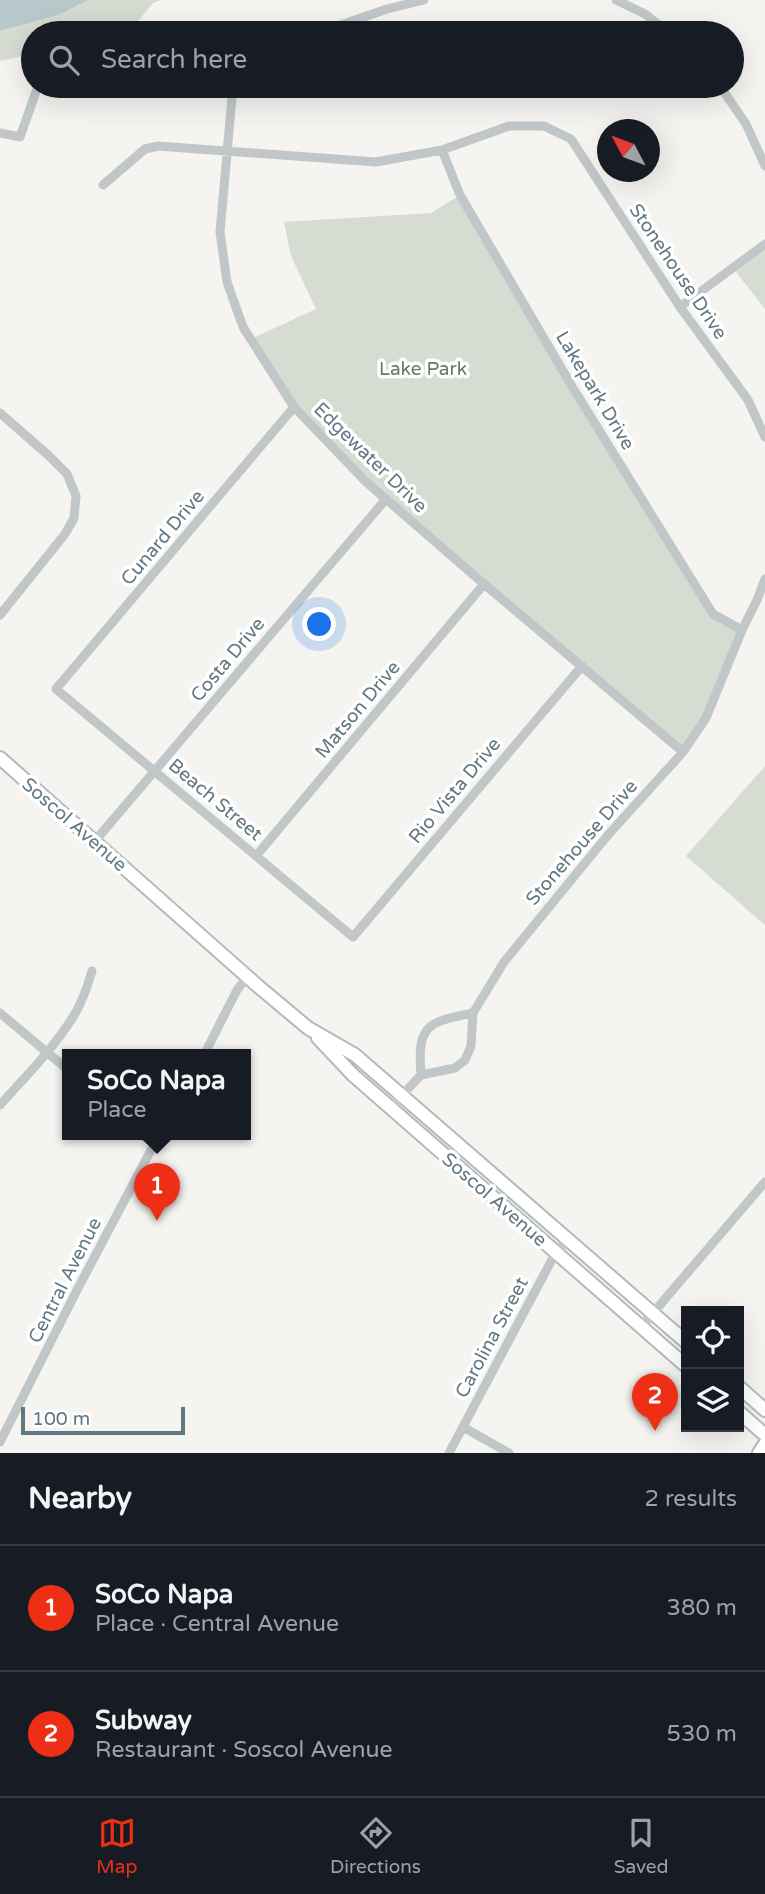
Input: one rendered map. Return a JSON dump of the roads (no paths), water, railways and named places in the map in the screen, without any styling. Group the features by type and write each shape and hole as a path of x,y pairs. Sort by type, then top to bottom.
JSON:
{"main road":[{"name":"Soscol Avenue","path":"0,758 308,1028 345,1068 390,1108 681,1362"},
{"name":"Soscol Avenue","path":"308,1028 355,1055 681,1338"},
{"path":"744,1391 765,1410"},
{"path":"744,1416 765,1435"},
{"path":"759,1453 765,1444"}],"street":[{"path":"352,21 424,0"},
{"path":"616,0 654,21"},
{"path":"0,133 20,137 34,98"},
{"name":"Edgewater Drive","path":"232,98 220,232 227,282 243,327 294,407 365,481 683,752"},
{"path":"728,98 746,124 765,166"},
{"name":"Stonehouse Drive","path":"103,185 145,149 158,146 376,162 442,150 509,126 544,126 571,138 680,307 748,400 765,438"},
{"name":"Lakepark Drive","path":"442,150 460,195 573,387 713,614 742,630"},
{"path":"680,307 765,244"},
{"name":"Cunard Drive","path":"56,689 294,407"},
{"path":"0,413 67,474 76,496 74,518 65,534 0,615"},
{"name":"Costa Drive","path":"95,841 386,499"},
{"name":"Stonehouse Drive","path":"421,1075 456,1068 465,1060 471,1046 473,1013 504,962 608,835 683,752 706,718 765,579"},
{"name":"Matson Drive","path":"256,856 484,584"},
{"name":"Rio Vista Drive","path":"353,937 582,666"},
{"name":"Beach Street","path":"56,689 353,937"},
{"path":"0,1105 47,1052 73,1017 92,971"},
{"path":"207,1049 237,990 247,977"},
{"path":"0,1013 62,1065"},
{"path":"390,1108 421,1075 419,1051 430,1025 443,1019 473,1013"},
{"name":"Central Avenue","path":"0,1442 156,1140"},
{"path":"641,1326 765,1182"},
{"name":"Carolina Street","path":"449,1453 556,1252 567,1241"},
{"path":"463,1427 509,1453"}],"place":[{"name":"SoCo Napa","path":"157,1221"},
{"name":"Subway","path":"655,1431"}],"park label":[{"name":"Lake Park","path":"423,368"}]}
